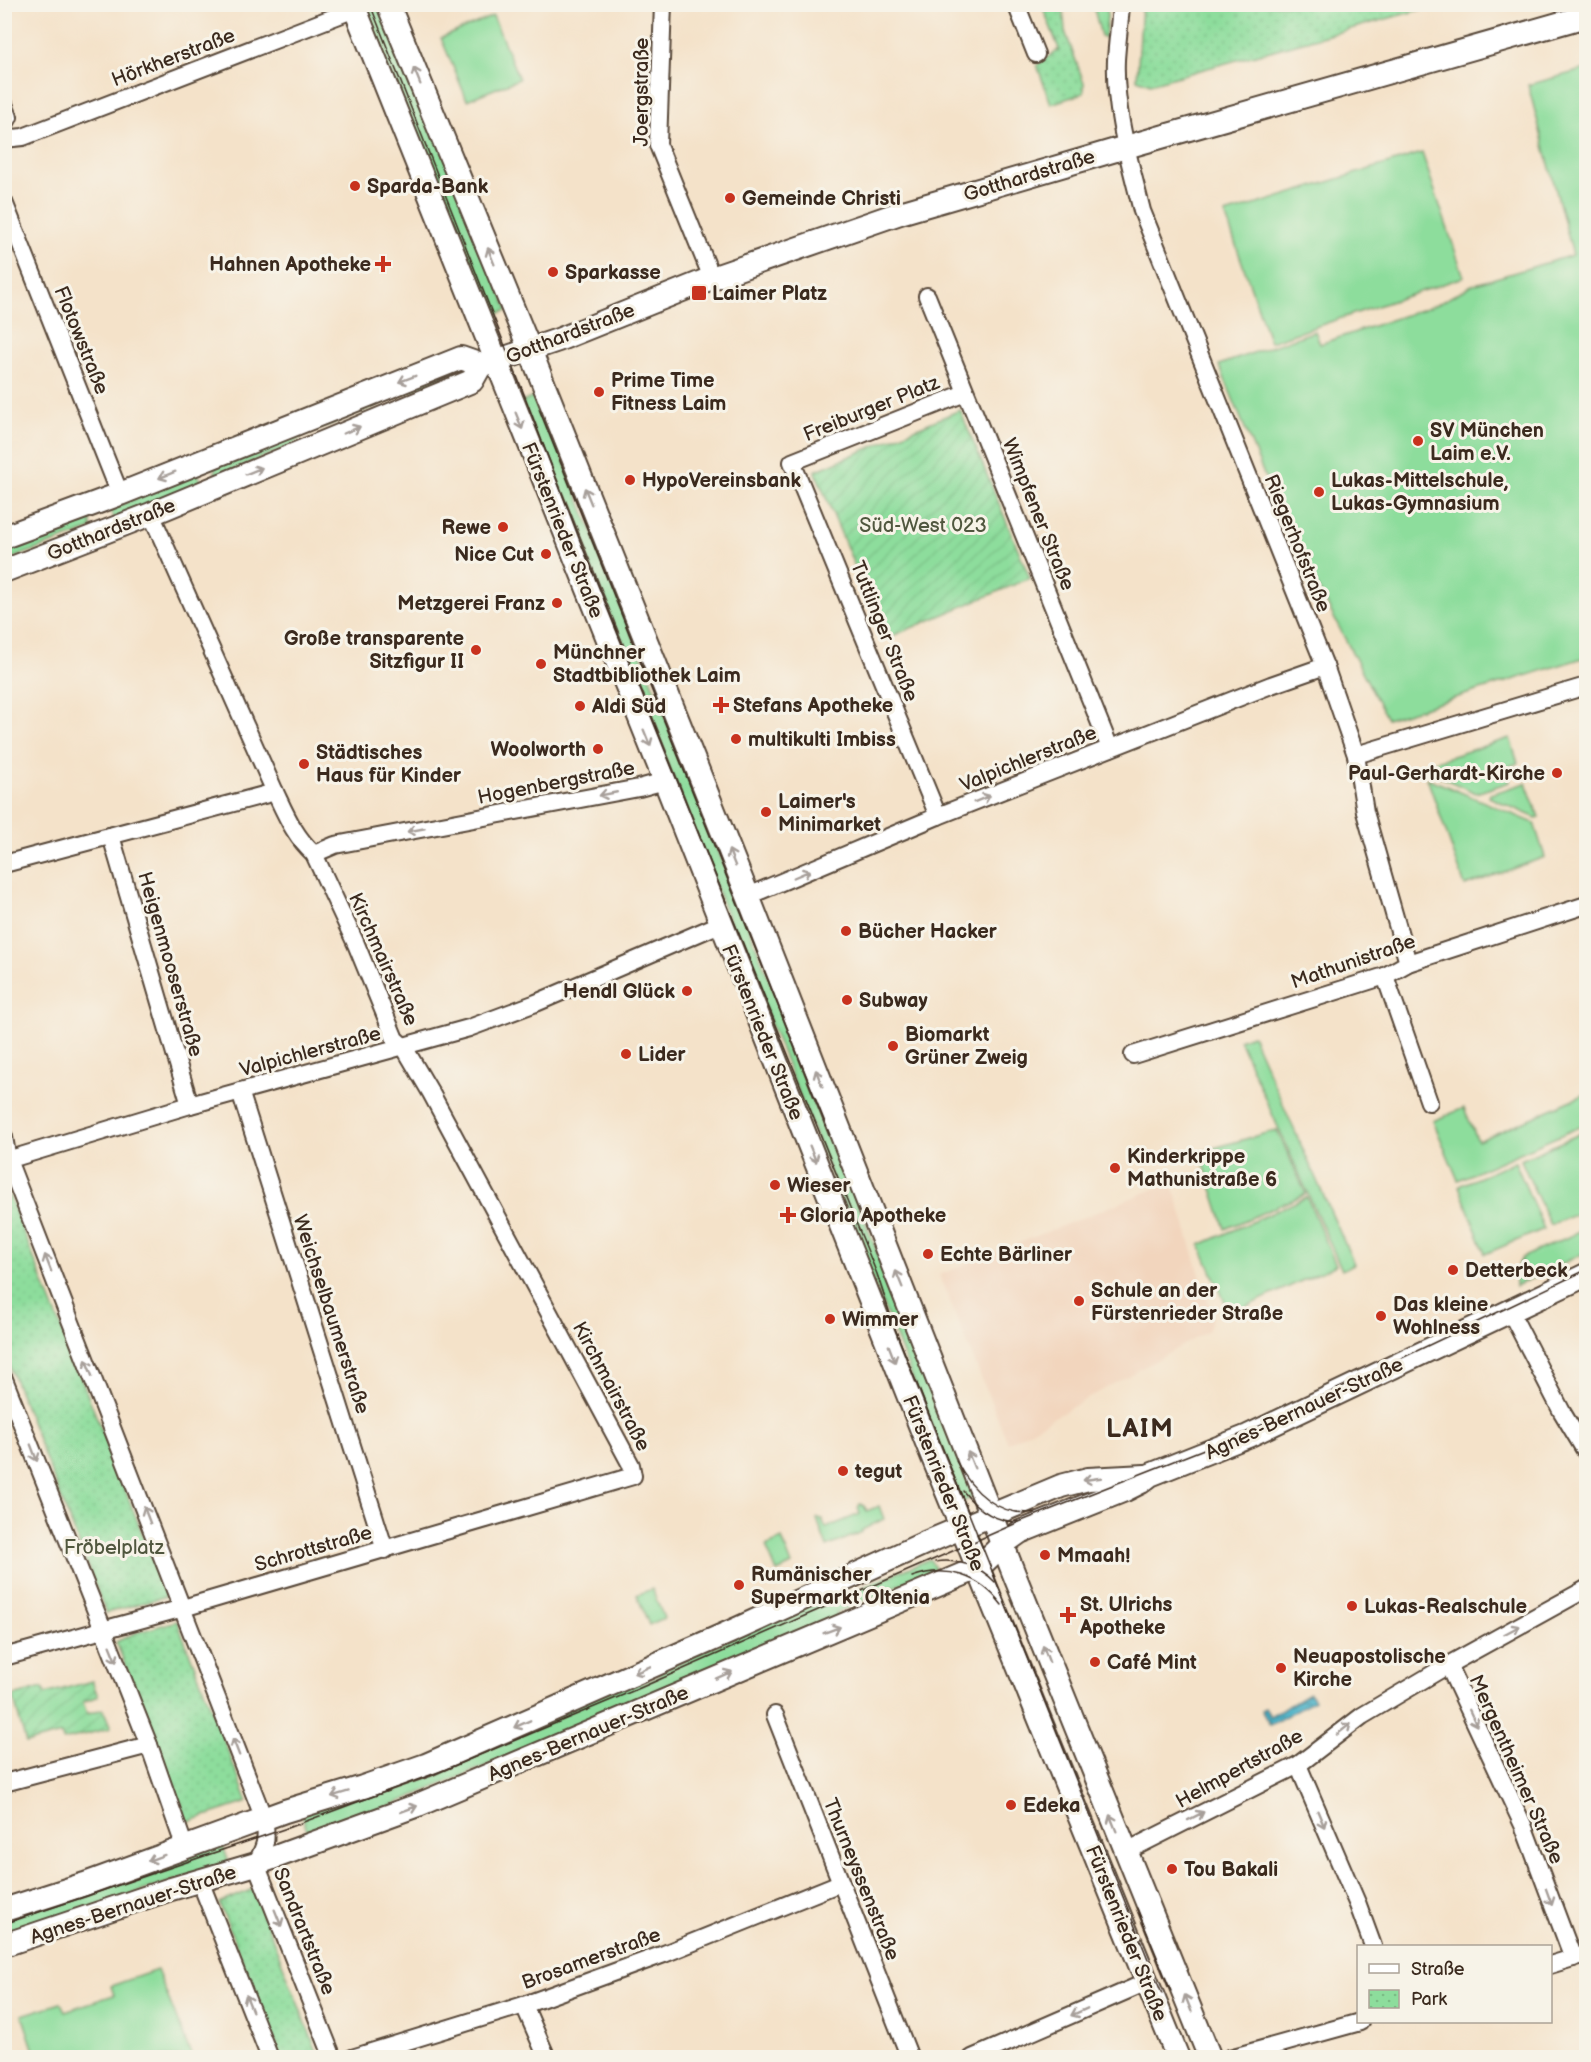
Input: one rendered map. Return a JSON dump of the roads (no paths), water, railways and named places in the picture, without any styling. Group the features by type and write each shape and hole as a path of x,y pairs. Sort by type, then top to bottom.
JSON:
{"main road":[{"name":"Fürstenrieder Straße","path":"388,4 530,350 1125,1852 1210,2058"},
{"name":"Fürstenrieder Straße","path":"354,7 489,363 665,781 710,928 962,1527 1178,2058"},
{"name":"Gotthardstraße","path":"4,537 120,494 461,358 489,363 530,350 712,278 900,213 1587,16"},
{"name":"Gotthardstraße","path":"4,571 151,514 472,381 489,363"},
{"path":"208,458 205,472 208,479 218,486"},
{"name":"Agnes-Bernauer-Straße","path":"4,1945 256,1864 418,1805 978,1568 1003,1544 1020,1532 1125,1490 1150,1475 1248,1436 1587,1275"},
{"name":"Agnes-Bernauer-Straße","path":"4,1910 85,1884 264,1819 436,1761 962,1527 1061,1486 1088,1479 1150,1475"}],"street":[{"name":"Joergstraße","path":"663,4 658,145 712,278"},
{"path":"1016,4 1036,54"},
{"name":"Riegerhofstraße","path":"1121,4 1116,61 1119,104 1126,147 1142,211 1325,666 1356,755 1365,812 1408,963"},
{"name":"Hörkherstraße","path":"4,139 23,137 354,7"},
{"path":"4,104 9,117 4,126"},
{"name":"Flotowstraße","path":"4,201 120,494"},
{"name":"Wimpfener Straße","path":"927,296 1110,748"},
{"name":"Freiburger Platz","path":"792,462 965,393"},
{"name":"Tuttlinger Straße","path":"792,462 938,816"},
{"name":"Kirchmairstraße","path":"151,514 275,792 296,834 303,845 314,854 356,944 395,1039 404,1047 431,1093 631,1465 633,1476"},
{"name":"Valpichlerstraße","path":"748,896 938,816 1325,666"},
{"path":"1356,755 1587,686"},
{"name":"Hogenbergstraße","path":"314,854 331,846 639,788 665,781"},
{"path":"4,864 275,792"},
{"name":"Heigenmooserstraße","path":"111,836 190,1105"},
{"name":"Mathunistraße","path":"1133,1055 1385,976 1408,963 1587,905"},
{"name":"Valpichlerstraße","path":"6,1161 190,1105 469,1028 536,1003 710,928"},
{"path":"1385,976 1430,1102"},
{"name":"Weichselbaumerstraße","path":"240,1091 385,1550"},
{"path":"4,1137 6,1161 264,1819"},
{"path":"1510,1311 1562,1412 1587,1452"},
{"path":"4,1379 149,1745 184,1848"},
{"name":"Schrottstraße","path":"4,1657 385,1550 633,1476"},
{"name":"Helmpertstraße","path":"1125,1852 1298,1765 1362,1716 1448,1665 1587,1589"},
{"name":"Mergentheimer Straße","path":"1448,1665 1580,1956"},
{"name":"Thurneyssenstraße","path":"775,1716 910,2058"},
{"path":"4,1783 149,1745"},
{"path":"1298,1765 1358,1905 1372,1945"},
{"name":"Sandrartstraße","path":"264,1819 266,1844 256,1864 333,2058"},
{"path":"200,1881 270,2058"},
{"name":"Brosamerstraße","path":"352,2058 524,2005 664,1954 840,1883"},
{"path":"1552,1965 1580,1956"},
{"path":"972,2058 1147,1982"},
{"path":"524,2005 547,2058"},
{"path":"1230,2058 1357,2023"}],"water":[{"path":"1309,1693 1314,1700 1270,1725 1261,1710 1265,1708 1270,1716"}],"tram line":[{"path":"370,4 580,541 877,1274 894,1326 1162,1994"},
{"path":"539,409 830,1135"},
{"path":"4,1924 290,1827 444,1770 640,1688 1019,1522 1247,1432 1586,1270"},
{"path":"956,1461 970,1482 988,1500 1010,1511 1036,1512"},
{"path":"963,1491 974,1503 995,1517 1019,1522"},
{"path":"935,1562 952,1561 968,1564 995,1582"},
{"path":"912,1577 938,1572 962,1575 984,1587 1002,1605"},
{"path":"1137,1908 1171,1991"}],"place":[{"name":"Sparda-Bank","path":"355,186"},
{"name":"Gemeinde Christi","path":"730,198"},
{"name":"Hahnen Apotheke","path":"383,264"},
{"name":"Sparkasse","path":"553,272"},
{"name":"Laimer Platz","path":"699,293"},
{"name":"Prime Time Fitness Laim","path":"599,392"},
{"name":"SV München Laim e.V.","path":"1418,441"},
{"name":"HypoVereinsbank","path":"630,480"},
{"name":"Lukas-Mittelschule, Lukas-Gymnasium","path":"1319,492"},
{"name":"Rewe","path":"503,527"},
{"name":"Nice Cut","path":"546,554"},
{"name":"Metzgerei Franz","path":"557,603"},
{"name":"Große transparente Sitzfigur II","path":"476,650"},
{"name":"Münchner Stadtbibliothek Laim","path":"541,664"},
{"name":"Stefans Apotheke","path":"721,705"},
{"name":"Aldi Süd","path":"580,706"},
{"name":"multikulti Imbiss","path":"736,739"},
{"name":"Woolworth","path":"598,749"},
{"name":"Städtisches Haus für Kinder","path":"304,764"},
{"name":"Paul-Gerhardt-Kirche","path":"1557,773"},
{"name":"Laimer's Minimarket","path":"766,812"},
{"name":"Bücher Hacker","path":"846,931"},
{"name":"Hendl Glück","path":"687,991"},
{"name":"Subway","path":"847,1000"},
{"name":"Biomarkt Grüner Zweig","path":"893,1046"},
{"name":"Lider","path":"626,1054"},
{"name":"Kinderkrippe Mathunistraße 6","path":"1115,1168"},
{"name":"Wieser","path":"775,1185"},
{"name":"Gloria Apotheke","path":"788,1215"},
{"name":"Echte Bärliner","path":"928,1254"},
{"name":"Detterbeck","path":"1453,1270"},
{"name":"Schule an der Fürstenrieder Straße","path":"1079,1301"},
{"name":"Das kleine Wohlness","path":"1381,1316"},
{"name":"Wimmer","path":"830,1319"},
{"name":"tegut","path":"843,1471"},
{"name":"Mmaah!","path":"1045,1555"},
{"name":"Rumänischer Supermarkt Oltenia","path":"739,1585"},
{"name":"Lukas-Realschule","path":"1352,1606"},
{"name":"St. Ulrichs Apotheke","path":"1068,1615"},
{"name":"Café Mint","path":"1095,1662"},
{"name":"Neuapostolische Kirche","path":"1281,1668"},
{"name":"Edeka","path":"1011,1805"},
{"name":"Tou Bakali","path":"1172,1869"}],"district":[{"name":"LAIM","path":"1140,1428"}],"park label":[{"name":"Süd-West 023","path":"923,525"},
{"name":"Fröbelplatz","path":"114,1547"}]}
